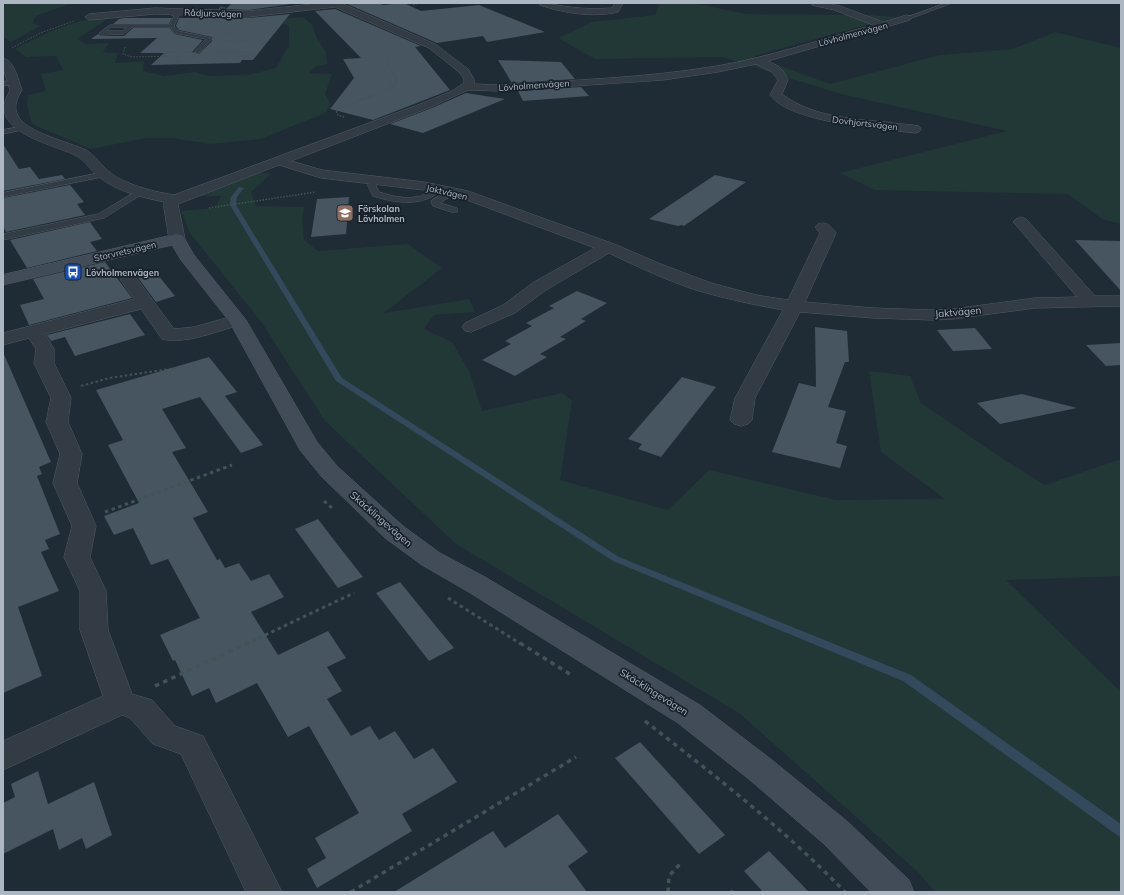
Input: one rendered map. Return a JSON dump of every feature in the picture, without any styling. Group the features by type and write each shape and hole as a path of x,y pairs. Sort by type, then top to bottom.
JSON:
{"street":[{"path":"544,3 558,8 615,10 619,3"},
{"path":"816,3 837,8 882,25"},
{"name":"Rådjursvägen","path":"89,17 141,11 220,11 263,13 336,4 432,46 467,75 469,84 466,87"},
{"name":"Lövholmenvägen","path":"173,207 279,161 441,100 466,87 492,88 663,77 718,69 757,61 907,18"},
{"path":"3,61 10,70 9,83 16,90 9,111 14,120 47,140 83,154 104,174 123,186 173,207"},
{"name":"Dovhjortsvägen","path":"757,61 780,72 783,80 776,95 789,105 842,121 915,129"},
{"name":"Jaktvägen","path":"279,161 321,174 446,190 508,209 608,247 679,278 705,287 756,300 794,306 873,314 932,315 953,314 1035,303 1121,301"},
{"name":"Skäcklingevägen","path":"173,207 177,239 188,257 237,320 308,445 329,471 394,532 431,560 476,584 689,714 836,833 896,892"},
{"path":"1021,222 1090,301"},
{"path":"741,420 745,398 794,306 828,233 823,227"},
{"name":"Storvretsvägen","path":"3,280 177,239"},
{"path":"471,327 509,310 540,286 608,247"},
{"path":"128,279 169,335 195,332 237,320"},
{"path":"3,339 145,302"},
{"path":"34,331 45,349 44,363 61,398 57,422 71,454 65,483 84,526 77,557 93,591 94,630 120,702"},
{"path":"3,756 120,702 141,709 164,735 192,745 264,892"}],"lane":[{"path":"907,18 950,3"},
{"path":"167,11 177,15 172,26"},
{"path":"131,26 124,32 102,33 110,26 131,26 172,26"},
{"path":"172,26 176,32 207,37 209,39 197,52"},
{"path":"3,132 25,128"},
{"path":"3,195 104,174"},
{"path":"446,190 435,202 454,210"},
{"path":"3,237 101,216 140,192"}],"path":[{"path":"413,5 420,3"},
{"path":"207,42 249,41"},
{"path":"202,46 216,52 227,52 254,52 251,56 223,58 227,52"},
{"path":"125,47 123,54 126,56 180,56"},
{"path":"161,57 166,52 185,52"},
{"path":"345,117 338,115 336,111 340,108 382,92 396,84 397,80 386,61 390,60"},
{"path":"173,207 323,191"},
{"path":"59,393 109,378 176,368"},
{"path":"82,520 232,465"},
{"path":"120,702 354,594"},
{"path":"351,892 576,757"},
{"path":"668,892 669,876 680,864"}],"green space":[{"path":"3,3 72,3 36,16 32,23 41,26 11,42 3,37"},
{"path":"660,3 693,3 746,14 870,15 896,17 754,56 830,84 940,55 1013,49 1055,32 1121,48 1121,224 1102,219 1068,194 875,190 840,173 1007,131 841,94 722,57 595,59 558,38 592,22 655,15"},
{"path":"113,15 77,39 86,44 109,43 103,52 118,53 115,63 144,61 143,71 164,76 195,72 209,76 248,75 276,68 289,46 289,26 279,22 282,19 303,17 313,26 315,34 326,53 327,64 316,67 310,71 310,73 332,74 325,94 331,104 325,113 261,139 210,144 173,138 146,138 91,149 32,124 27,105 28,95 46,91 41,74 63,70 56,56 26,57 15,49 62,27 86,20"},
{"path":"255,172 271,174 251,192 256,206 304,207 302,220 304,240 318,251 408,244 442,268 384,313 469,299 475,312 434,315 424,329 452,342 469,371 482,411 562,393 572,401 560,480 668,510 709,470 836,500 945,499 881,452 869,371 910,376 921,403 1000,457 1045,485 1121,459 1121,576 1006,580 1121,692 1121,892 935,892 919,873 739,713 456,544 325,421 262,323 190,233 181,211 215,208 221,196 189,196"}],"building":[{"path":"232,3 298,3 248,10 226,9"},
{"path":"345,3 378,3 383,5 404,3 421,11 479,5 545,32 487,42 483,36 437,43"},
{"path":"335,9 421,46 415,47 450,90 373,120 330,109 354,78 343,59 361,58 315,11"},
{"path":"290,14 253,60 242,60 240,63 151,65 164,53 140,53 157,38 91,39 98,34 102,36 124,36 133,28 170,28 174,34 203,40 192,52 199,54 212,41 212,37 179,30 176,26 179,18 248,18"},
{"path":"172,18 169,24 113,24 119,19"},
{"path":"498,60 561,62 575,79 512,83"},
{"path":"581,87 589,96 523,101 518,91"},
{"path":"466,93 505,99 423,133 390,124 432,108"},
{"path":"3,144 19,169 30,167 39,179 62,175 65,179 3,191"},
{"path":"715,175 746,182 684,226 649,219"},
{"path":"70,185 84,202 77,204 85,215 6,232 3,226 3,198"},
{"path":"349,197 346,234 311,237 317,199"},
{"path":"90,222 102,239 90,242 97,251 27,268 10,240"},
{"path":"1075,240 1121,241 1121,291"},
{"path":"105,262 132,298 29,325 20,305 44,299 33,279"},
{"path":"154,270 175,296 156,302 136,275"},
{"path":"577,291 607,303 581,319 586,321 560,337 566,339 540,354 547,357 515,376 482,360 511,344 505,341 532,326 526,323 554,308 549,306"},
{"path":"130,314 145,335 75,356 65,337 51,341 47,335"},
{"path":"815,327 847,331 849,362 845,362 828,407 846,411 836,443 847,446 840,468 772,452 799,383 816,387"},
{"path":"975,328 992,349 953,351 937,330"},
{"path":"1121,343 1121,365 1106,366 1086,345"},
{"path":"3,352 51,462 39,467 42,474 37,476 60,534 45,540 49,549 41,552 59,591 18,607 42,676 3,693"},
{"path":"209,357 237,392 225,396 263,445 241,453 200,397 162,409 186,448 172,452 208,512 193,518 217,560 220,559 225,568 239,563 251,581 269,574 284,597 251,612 278,655 328,631 346,658 327,667 342,691 327,699 351,736 370,726 379,740 395,731 414,759 433,748 457,782 402,814 412,831 317,888 307,869 326,858 315,838 359,813 309,726 288,737 257,683 216,703 209,688 192,696 175,660 173,661 160,635 200,618 168,559 151,565 133,528 114,535 104,516 139,503 108,445 123,440 96,390"},
{"path":"682,377 716,387 661,457 638,449 642,444 628,439"},
{"path":"1022,394 1077,408 1000,424 977,403"},
{"path":"318,519 363,577 338,588 295,529"},
{"path":"400,582 454,648 429,661 376,593"},
{"path":"640,742 725,835 699,854 615,758"},
{"path":"38,771 48,804 94,782 112,835 86,849 82,838 59,850 53,829 3,854 3,803 15,797 11,784"},
{"path":"558,814 588,852 568,866 587,892 394,892 493,831 505,848"},
{"path":"769,851 809,892 763,892 744,871"}],"waterway":[{"path":"241,188 234,197 233,205 339,379 616,559 907,678 1121,831"}],"place":[{"name":"Förskolan Lövholmen","path":"345,213"},
{"name":"Lövholmenvägen","path":"73,272"}]}
